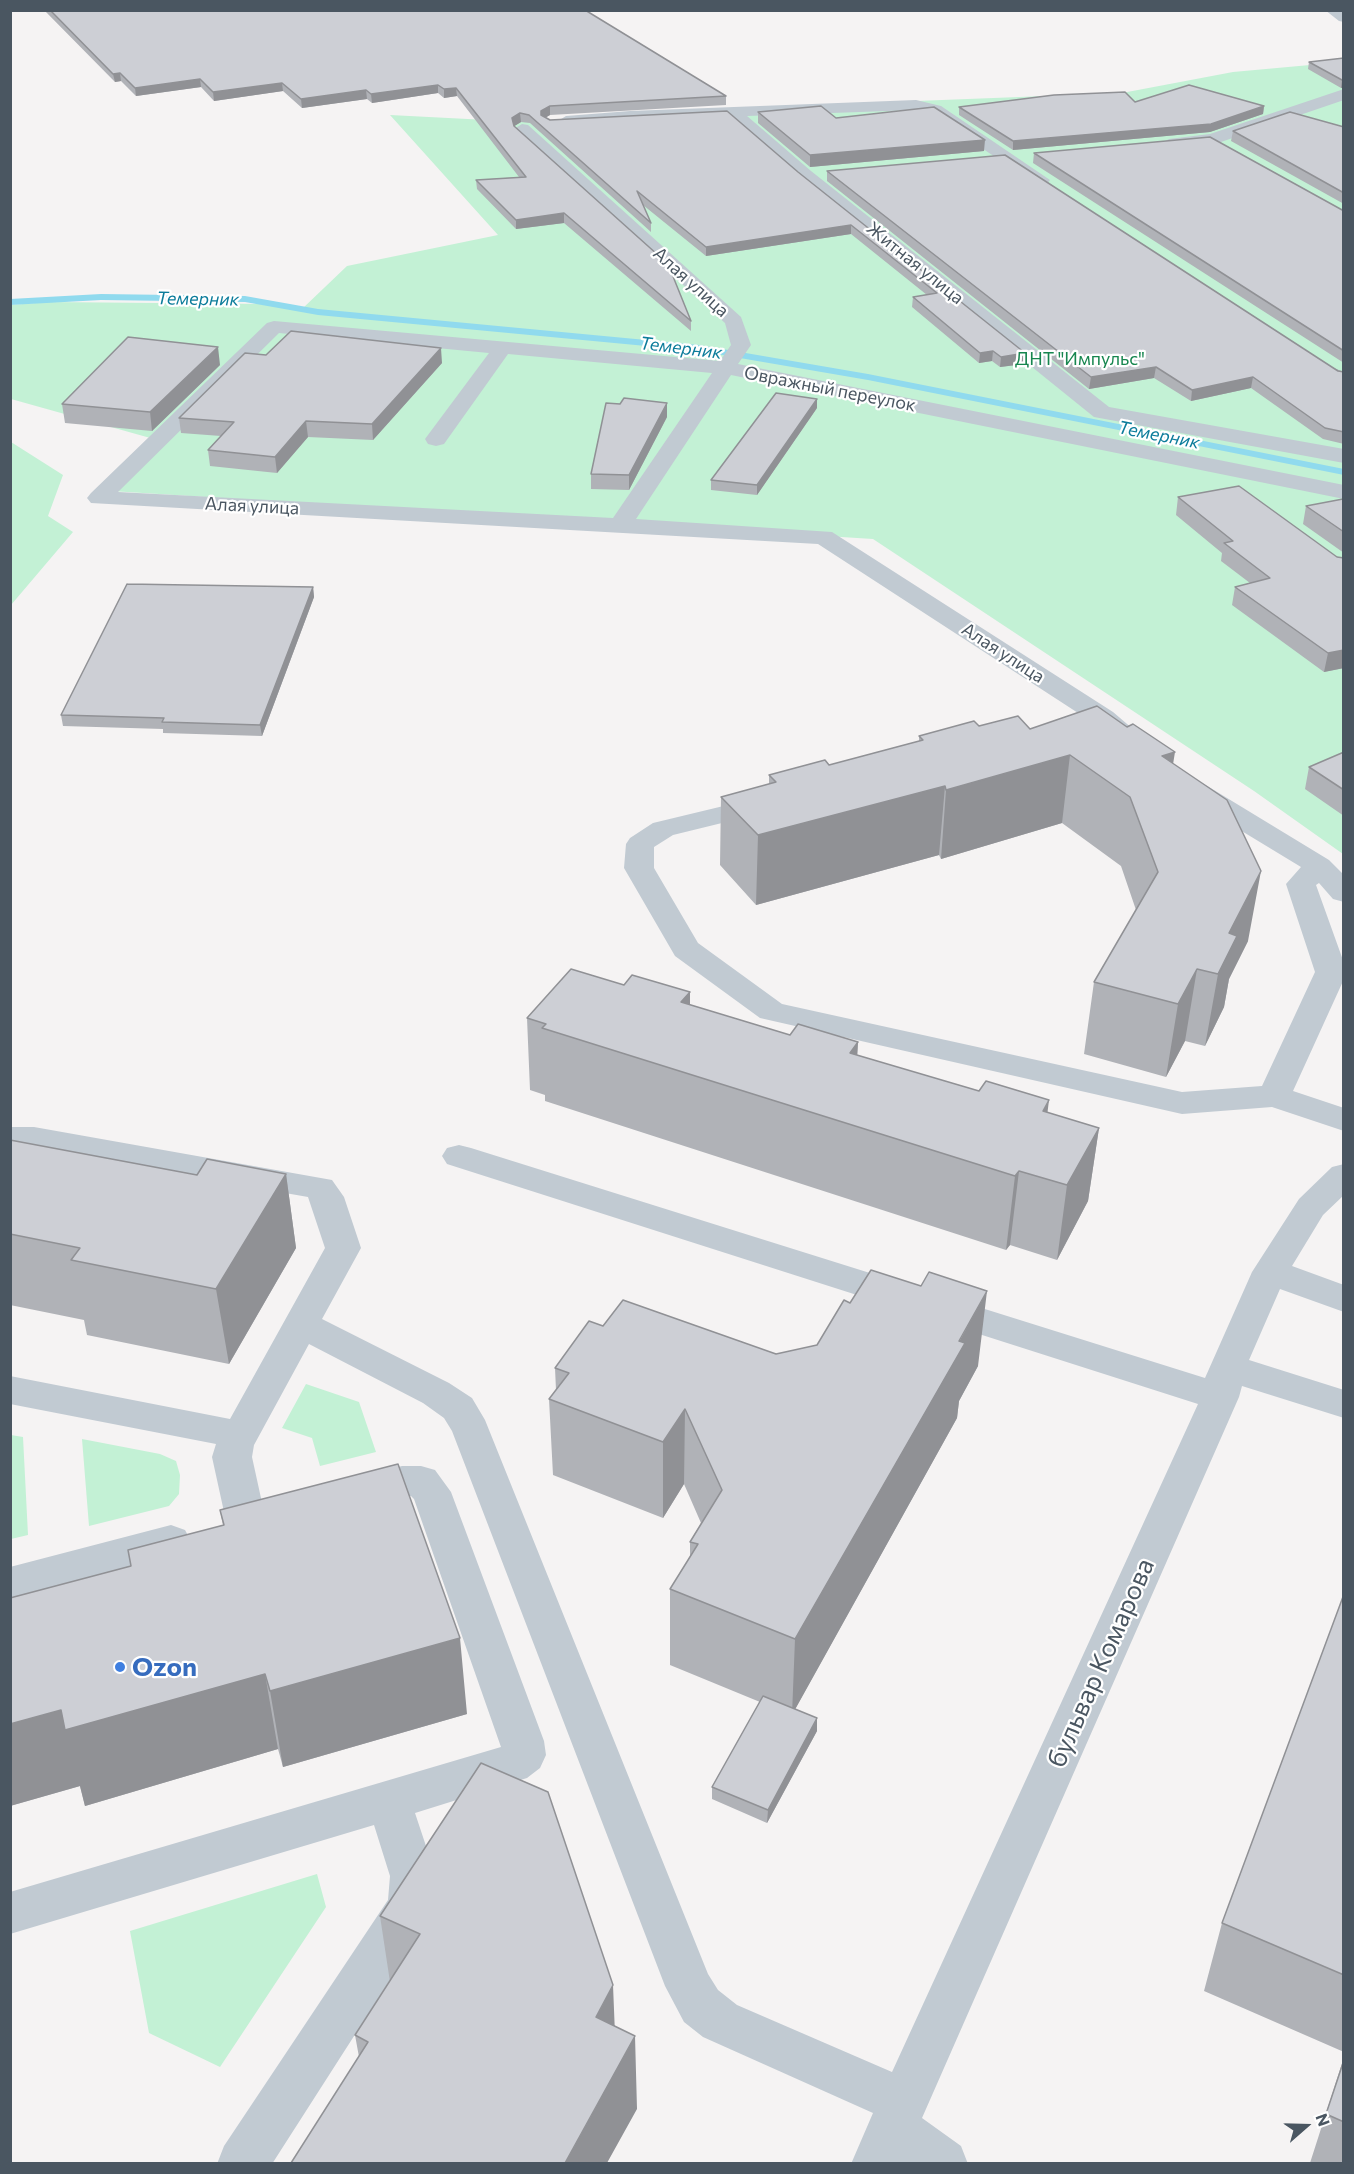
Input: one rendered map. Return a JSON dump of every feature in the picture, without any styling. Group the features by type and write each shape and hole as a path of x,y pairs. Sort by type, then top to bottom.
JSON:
{"street":[{"path":"1332,10 1344,18"},
{"path":"1154,146 1212,139 1344,94"},
{"path":"550,122 731,111 916,105 935,109 1057,189"},
{"name":"Житная улица","path":"731,111 805,175 1102,412 1344,456"},
{"name":"Алая улица","path":"522,129 734,321 741,345 620,525"},
{"path":"1212,139 1230,150"},
{"path":"973,159 1040,155"},
{"path":"805,175 828,173"},
{"name":"Овражный переулок","path":"99,498 274,327 504,346 726,368 1344,492"},
{"path":"436,439 504,346"},
{"path":"1198,463 1237,491"},
{"name":"Алая улица","path":"99,498 824,537 1104,718 1139,747"},
{"path":"1069,727 1104,718"},
{"path":"1174,776 1319,866 1344,893"},
{"path":"790,797 663,830 640,844 639,868 686,949 771,1011 1182,1103 1274,1096 1344,1120"},
{"path":"1274,1096 1331,972 1301,884 1319,866"},
{"path":"10,1138 34,1138 320,1188 327,1197 343,1248 241,1435 232,1457 263,1517 10,1583"},
{"path":"459,1156 1223,1382 1344,1404"},
{"name":"бульвар Комарова","path":"891,2131 1270,1272 1311,1207 1344,1175"},
{"path":"1270,1272 1344,1299"},
{"path":"302,1325 436,1393 458,1408 471,1430 689,1986 701,2006 720,2021 943,2163"},
{"path":"10,1390 241,1435"},
{"path":"10,1913 511,1765 524,1755 522,1741 431,1492 421,1481 402,1481 324,1501"},
{"path":"242,2163 405,1915 414,1896 412,1876 389,1801"}],"green space":[{"name":"ДНТ \"Импульс\"","path":"1343,62 1343,854 1254,791 873,539 111,491 161,441 11,399 10,305 48,302 266,304 302,309 347,266 498,235 390,115 526,122 659,111 1122,93 1233,72"},
{"path":"11,442 63,475 48,516 73,532 11,605"},
{"path":"306,1384 359,1402 376,1452 320,1466 312,1438 282,1428"},
{"path":"11,1435 23,1437 28,1535 11,1539"},
{"path":"82,1439 160,1454 176,1461 180,1475 179,1494 169,1506 89,1526"},
{"path":"317,1874 326,1907 220,2067 149,2033 130,1931"}],"building":[{"path":"50,10 585,10 726,96 550,106 541,111 541,115 550,120 727,111 798,172 1025,353 1001,357 993,351 980,353 913,297 937,293 851,225 706,247 637,191 651,223 529,115 520,113 512,118 514,126 668,264 691,321 564,213 516,220 476,180 526,177 456,88 444,89 438,85 371,94 366,90 301,99 282,83 213,92 200,79 135,88 120,73 113,74"},
{"path":"1344,58 1344,80 1309,62"},
{"path":"1189,85 1264,106 1211,124 1013,141 959,107 1054,95 1125,92 1135,102"},
{"path":"821,106 836,118 934,107 985,140 810,155 758,112"},
{"path":"1290,112 1344,127 1344,193 1233,131"},
{"path":"1210,137 1344,211 1344,351 1034,153"},
{"path":"1005,155 1338,371 1344,372 1344,432 1325,428 1253,377 1192,390 1156,367 1091,377 827,171"},
{"path":"291,331 441,348 372,424 306,421 275,457 208,450 234,422 179,418 245,353 266,355"},
{"path":"128,337 218,347 150,412 62,404"},
{"path":"776,393 817,399 757,485 711,480"},
{"path":"624,398 667,403 629,475 591,474 606,403 620,404"},
{"path":"1239,486 1337,557 1344,558 1344,650 1328,653 1235,587 1270,578 1224,543 1233,541 1178,497"},
{"path":"1343,499 1344,532 1306,506"},
{"path":"127,584 313,587 260,725 162,722 164,718 61,715"},
{"path":"1097,706 1127,727 1133,724 1175,752 1162,756 1227,800 1261,871 1229,933 1237,936 1218,974 1197,969 1178,1004 1094,982 1158,872 1130,797 1070,755 946,790 945,786 758,835 721,797 776,782 769,775 825,760 829,765 923,740 919,736 974,721 979,726 1018,716 1030,729"},
{"path":"1344,752 1344,790 1309,767"},
{"path":"571,969 624,985 632,975 690,992 681,1002 790,1035 798,1024 858,1042 850,1053 979,1091 986,1081 1049,1100 1043,1111 1099,1128 1067,1185 1019,1171 1015,1176 542,1028 546,1024 527,1018"},
{"path":"10,1140 197,1175 207,1159 286,1174 216,1289 71,1260 80,1248 10,1234"},
{"path":"871,1270 921,1286 929,1272 987,1291 959,1341 965,1343 795,1639 670,1589 698,1544 690,1542 722,1490 685,1409 663,1442 549,1399 569,1373 555,1368 589,1321 603,1326 623,1300 776,1354 817,1345 844,1300 850,1303"},
{"path":"398,1464 460,1638 270,1691 265,1674 65,1730 61,1710 10,1724 10,1598 131,1566 128,1550 224,1525 220,1510"},
{"path":"1344,1594 1344,1975 1222,1923"},
{"path":"763,1696 817,1718 768,1810 712,1787"},
{"path":"481,1763 548,1792 613,1985 596,2017 635,2036 565,2163 291,2163 368,2042 355,2035 420,1934 380,1916"},
{"path":"1344,2060 1344,2122 1326,2114"}],"waterway":[{"name":"Темерник","path":"10,302 101,297 245,299 318,312 699,348 868,377 1344,472"}],"place":[{"name":"Ozon","path":"120,1667"}]}
